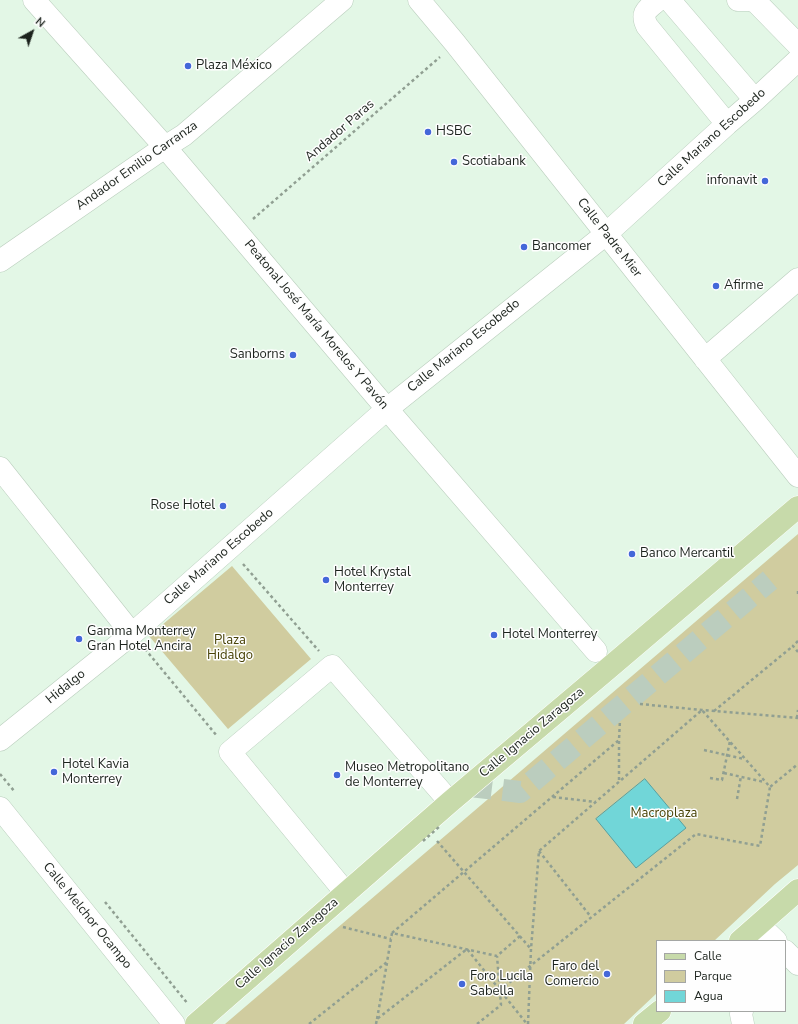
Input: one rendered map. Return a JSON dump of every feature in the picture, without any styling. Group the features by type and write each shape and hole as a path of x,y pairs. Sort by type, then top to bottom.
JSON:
{"main road":[{"name":"Calle Ignacio Zaragoza","path":"196,1024 346,893 428,831 450,802 798,507"},
{"path":"741,940 798,890"},
{"path":"644,1024 659,1012"}],"street":[{"name":"Peatonal José María Morelos Y Pavón","path":"34,0 165,147 387,409 596,651"},
{"name":"Andador Emilio Carranza","path":"0,261 184,135 342,0"},
{"name":"Calle Padre Mier","path":"419,0 455,43 798,476"},
{"path":"658,0 645,12 644,20 647,26 727,124"},
{"path":"669,0 755,100"},
{"path":"738,0 751,0 757,3 798,45"},
{"name":"Calle Mariano Escobedo","path":"132,634 387,409 606,234 798,60"},
{"path":"705,359 798,279"},
{"path":"0,468 132,634"},
{"name":"Hidalgo","path":"0,740 132,634"},
{"path":"346,893 230,752 332,666 450,802"},
{"name":"Calle Melchor Ocampo","path":"0,808 174,1024"},
{"path":"759,925 775,940"},
{"path":"742,1012 743,1024"}],"path":[{"name":"Andador Paras","path":"238,233 455,43"},
{"path":"230,548 332,666"},
{"path":"798,591 798,597"},
{"path":"132,634 230,752"},
{"path":"714,711 798,641"},
{"path":"793,646 798,652"},
{"path":"640,704 797,718 798,710"},
{"path":"702,710 770,787"},
{"path":"527,1024 531,948 539,851 702,710"},
{"path":"619,782 620,720"},
{"path":"376,1024 392,933 619,740"},
{"path":"710,778 722,780 730,741"},
{"path":"704,750 745,759"},
{"path":"500,990 696,834 760,846 770,787 798,764"},
{"path":"724,773 765,782"},
{"path":"737,799 741,776"},
{"path":"552,797 596,802"},
{"path":"428,831 531,948"},
{"path":"539,851 591,917"},
{"path":"343,927 391,939"},
{"path":"392,933 497,956"},
{"path":"497,956 520,936"},
{"path":"467,949 527,1024"},
{"path":"377,1019 467,949"},
{"path":"477,1024 501,1005 497,956"},
{"path":"309,1024 387,962"}],"green space":[{"name":"Macroplaza","path":"798,534 798,865 775,884 715,940 656,940 656,994 624,1024 225,1024"},
{"name":"Plaza Hidalgo","path":"232,566 311,659 228,729 149,636"}],"water":[{"path":"645,779 686,828 636,868 596,819"}],"tunnel":[{"path":"470,786 520,792 770,580"}],"place":[{"name":"Plaza México","path":"188,66"},
{"name":"HSBC","path":"428,132"},
{"name":"Scotiabank","path":"454,162"},
{"name":"infonavit","path":"765,181"},
{"name":"Bancomer","path":"524,247"},
{"name":"Afirme","path":"716,286"},
{"name":"Sanborns","path":"293,355"},
{"name":"Rose Hotel","path":"223,506"},
{"name":"Banco Mercantil","path":"632,554"},
{"name":"Hotel Krystal Monterrey","path":"326,580"},
{"name":"Hotel Monterrey","path":"494,635"},
{"name":"Gamma Monterrey Gran Hotel Ancira","path":"79,639"},
{"name":"Hotel Kavia Monterrey","path":"54,772"},
{"name":"Museo Metropolitano de Monterrey","path":"337,775"},
{"name":"Faro del Comercio","path":"607,974"},
{"name":"Foro Lucila Sabella","path":"462,984"}]}
